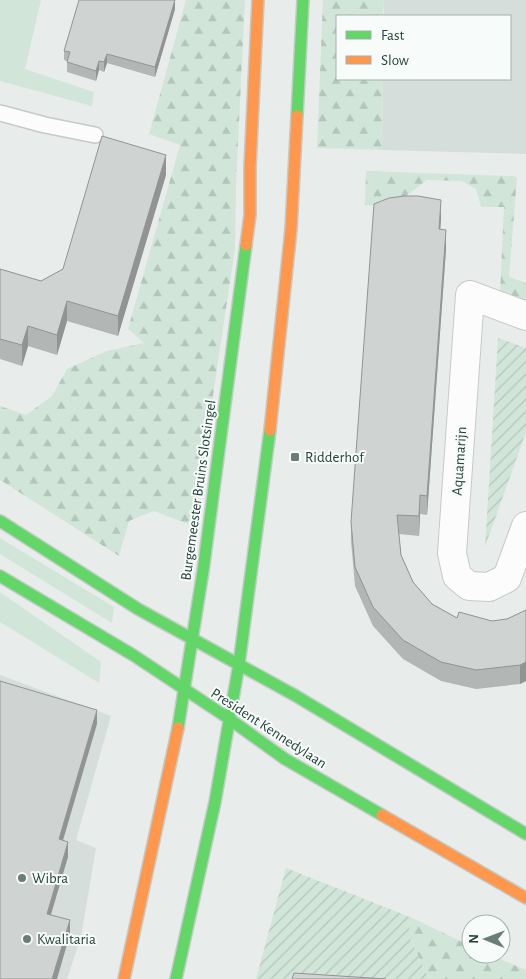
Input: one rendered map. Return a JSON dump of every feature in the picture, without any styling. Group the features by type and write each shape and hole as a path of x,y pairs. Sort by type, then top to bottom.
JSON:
{"street":[{"name":"Burgemeester Bruins Slotsingel","path":"124,979 169,774 193,638 208,532 250,215 250,167 258,0"},
{"path":"176,979 215,802 238,664 268,454 290,239 304,0"},
{"name":"Aquamarijn","path":"526,316 470,294 452,553 457,576 469,586 488,587 507,578 526,526"},
{"path":"0,521 138,609 193,638 324,713 526,834"},
{"name":"President Kennedylaan","path":"0,576 133,655 228,718 285,759 526,898"}],"lane":[{"path":"0,113 45,125 96,135"}],"shaded area":[{"path":"384,0 526,0 526,154 382,150 383,80 511,80 511,15 384,15"},
{"path":"0,675 111,716 76,840 96,848 81,937 67,979 0,979"}],"green space":[{"path":"0,0 41,0 25,69 94,92 92,106 0,81"},
{"path":"186,0 245,0 236,185 235,248 198,496 188,524 154,511 129,521 119,556 0,480 0,406 26,415 52,396 67,369 107,351 144,343 128,329 180,145 149,134"},
{"path":"323,0 384,0 383,15 336,15 336,80 383,80 382,150 317,148"},
{"path":"366,171 513,176 517,178 509,277 526,283 526,304 500,294 504,207 481,207 476,189 462,181 427,180 406,196 402,207 365,205"},
{"path":"498,338 526,348 526,432 485,547"},
{"path":"0,538 114,607 112,623 0,554"},
{"path":"0,592 101,662 99,683 0,622"},
{"path":"286,868 410,917 409,936 429,979 256,979"},
{"path":"410,917 461,941 461,964 511,964 526,970 526,979 429,979 409,936"}],"building":[{"path":"79,0 175,0 155,67 107,54 104,62 99,61 96,71 67,62 70,52 64,51"},
{"path":"102,136 166,155 118,316 67,301 57,335 28,326 22,345 0,339 0,269 41,281 63,269"},
{"path":"418,196 441,200 439,229 446,230 427,496 420,495 419,516 397,515 401,555 413,582 432,604 457,618 459,612 492,621 507,619 526,610 526,662 520,665 476,670 441,662 403,640 373,607 355,567 351,522 374,204 389,198"},
{"path":"0,681 97,710 59,839 68,842 47,914 70,920 52,979 0,979"},
{"path":"294,973 386,979 292,979"}],"traffic: fast":[{"path":"297,116 303,0"},
{"path":"178,728 203,571 246,245"},
{"path":"176,979 215,802 239,664 270,430"},
{"path":"0,521 138,609 296,696 526,834"},
{"path":"0,576 133,655 228,718 285,759 382,815"}],"traffic: slow":[{"path":"246,245 250,215 250,167 258,0"},
{"path":"270,430 291,229 297,116"},
{"path":"124,979 178,728"},
{"path":"382,815 526,898"}],"place":[{"name":"Ridderhof","path":"295,457"},
{"name":"Wibra","path":"22,878"},
{"name":"Kwalitaria","path":"27,939"}]}
